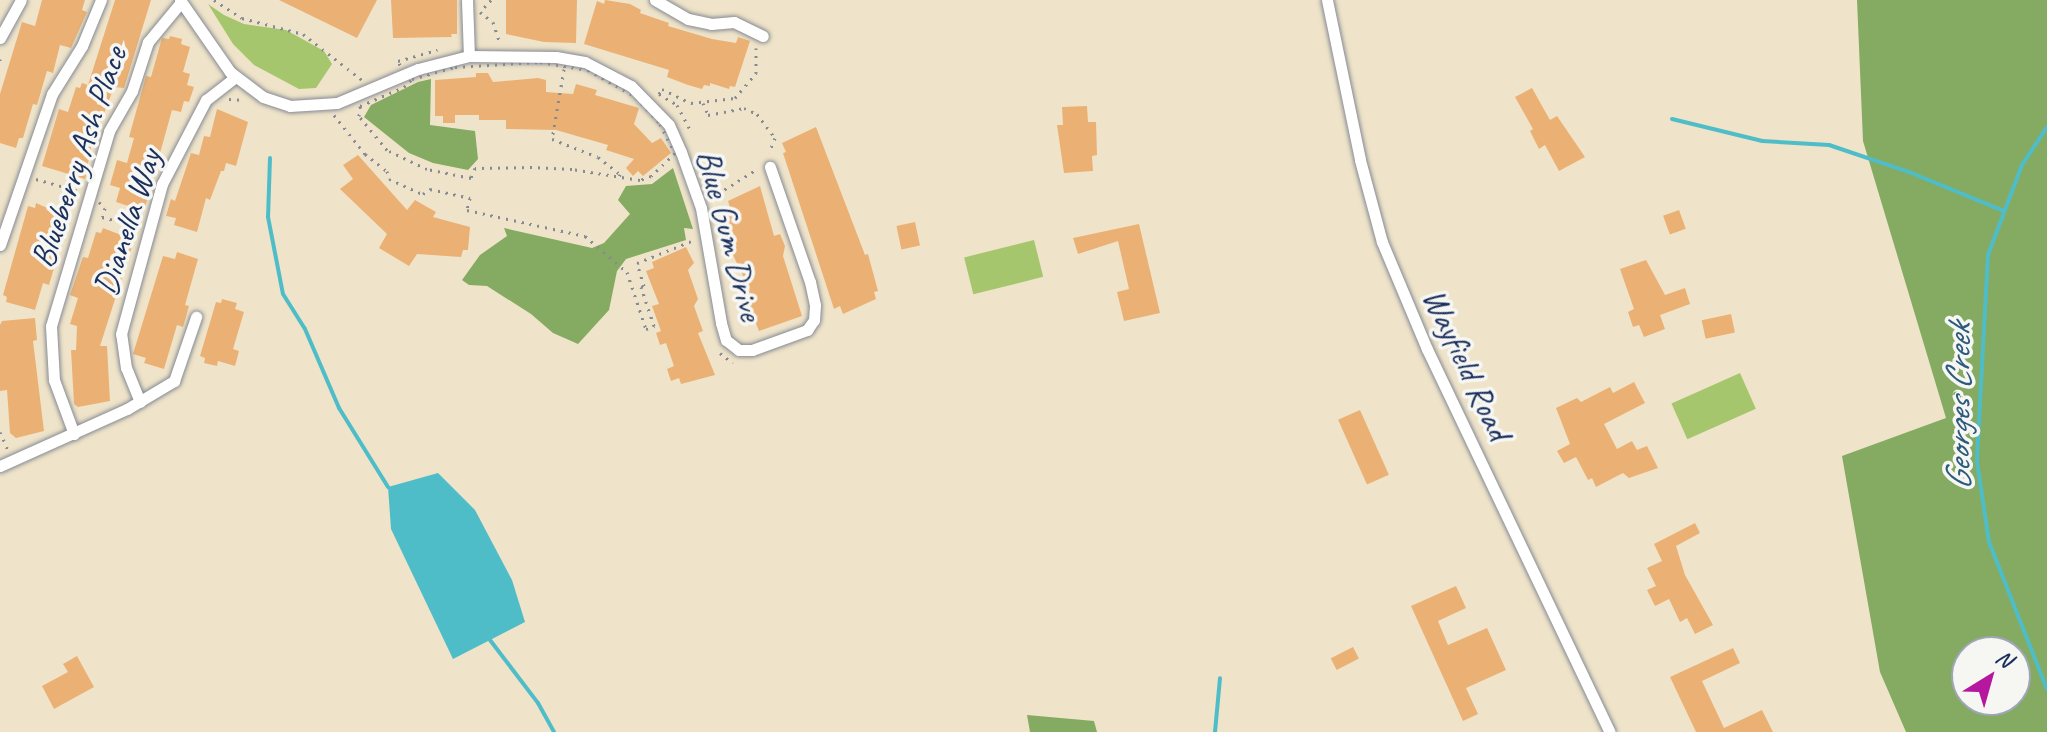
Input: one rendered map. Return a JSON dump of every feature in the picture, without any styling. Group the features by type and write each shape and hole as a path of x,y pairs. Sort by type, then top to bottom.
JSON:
{"street":[{"path":"0,38 21,0"},
{"path":"0,245 52,94 82,46 101,0"},
{"path":"467,0 469,56"},
{"path":"655,0 688,19 711,24 734,22 760,40"},
{"name":"Wayfield Road","path":"1327,0 1360,160 1382,242 1427,349 1610,732"},
{"name":"Blue Gum Drive","path":"180,1 235,77 272,101 317,107 337,103 418,69 469,56 556,57 585,62 610,73 648,100 669,125 701,208 726,340 739,350 752,350 807,330 814,320 815,305 810,282 770,167"},
{"name":"Blueberry Ash Place","path":"74,434 54,380 51,326 94,198 109,131 132,91 148,42 180,1"},
{"name":"Dianella Way","path":"140,402 126,368 121,334 162,184 206,100 235,77"},
{"path":"0,466 140,402 174,381 196,317"}],"path":[{"path":"214,0 242,18 303,34 364,81"},
{"path":"491,0 480,12 493,22 501,43 493,46"},
{"path":"689,128 677,105 659,94 662,89 691,103 735,98 748,86 758,67 760,40"},
{"path":"540,62 565,65 609,79 636,97 670,139 675,153 651,176 631,181 557,167 475,168 471,178 427,169 384,147 359,116 360,106 404,87 412,79 455,67 540,62"},
{"path":"565,65 552,139 598,157 620,174 619,179"},
{"path":"222,102 233,99 258,103"},
{"path":"703,103 708,115 736,109 751,110 763,119 775,138 753,172 738,184 711,196 714,209"},
{"path":"328,114 334,115 365,154 387,171 389,179 423,194 430,189 470,198 467,210 585,236 627,272 646,329 654,326 637,263 699,237 700,250"},
{"path":"23,176 94,198 105,208 102,217 138,226"},
{"path":"716,343 722,357 736,363"}],"green space":[{"path":"1857,0 2047,0 2047,732 1906,732 1880,672 1842,456 1946,418 1863,141"},
{"path":"208,4 244,24 286,30 324,51 332,64 316,88 299,89 254,65 233,44"},
{"path":"431,79 430,125 475,131 478,159 468,170 433,163 409,153 364,117 371,105 418,82"},
{"path":"673,168 693,229 684,228 686,240 626,259 617,271 609,310 578,344 553,333 531,314 487,286 469,285 462,280 480,255 507,236 504,228 592,248 604,243 630,214 618,200 626,186 652,184"},
{"path":"1034,240 1043,277 973,294 964,257"},
{"path":"1740,373 1756,409 1687,439 1671,404"},
{"path":"1027,715 1094,721 1097,732 1030,732"}],"water":[{"path":"438,473 475,510 512,580 525,622 453,659 391,529 388,487"}],"building":[{"path":"42,0 85,0 82,10 87,12 71,48 60,45 53,73 47,71 37,105 33,104 23,138 19,138 16,148 0,143 0,94 22,22 35,26"},
{"path":"115,0 151,0 124,88 114,87 91,148 85,179 42,166 59,109 68,112 76,87 80,88 82,83 88,85"},
{"path":"279,0 377,0 357,38"},
{"path":"391,0 457,0 457,34 451,34 452,37 393,38"},
{"path":"506,0 577,0 576,43 544,42 506,34"},
{"path":"605,0 630,4 641,10 640,13 669,23 668,26 712,39 736,43 738,37 750,41 735,87 730,86 729,89 710,83 702,89 667,77 669,70 584,44 597,1 604,4"},
{"path":"170,36 182,39 181,44 190,47 183,72 190,74 187,85 194,87 189,102 184,101 181,112 172,110 144,211 116,202 120,188 110,185 117,160 127,163 134,138 129,137 146,76 151,77 162,38 169,39"},
{"path":"476,73 488,73 493,82 546,80 546,92 573,94 576,84 597,90 595,95 639,108 634,124 652,143 661,138 671,153 643,176 638,171 633,176 626,168 634,159 606,150 608,145 556,130 506,129 506,120 479,120 479,115 455,115 455,123 443,123 443,116 435,116 435,80 476,77"},
{"path":"1532,88 1550,120 1557,116 1585,157 1559,171 1545,145 1539,149 1530,131 1533,129 1515,97"},
{"path":"1087,106 1088,122 1096,122 1097,155 1092,156 1093,171 1064,173 1057,125 1063,125 1062,107"},
{"path":"217,109 248,122 236,166 226,163 224,171 221,171 210,200 206,198 197,232 174,225 176,218 166,216 171,199 175,201 191,153 199,155 204,136 210,137"},
{"path":"816,127 865,255 868,254 878,291 874,292 876,299 843,314 840,306 834,309 783,153 786,152 782,143"},
{"path":"358,155 407,210 415,200 436,212 433,217 470,227 468,250 463,250 461,257 417,254 409,266 379,248 387,234 340,189 353,179 343,165"},
{"path":"760,186 774,236 780,234 785,246 783,256 802,316 759,331 744,293 750,290 728,245 732,244 728,233 731,232 723,210 730,208 728,201"},
{"path":"36,203 63,215 56,240 62,241 49,285 43,283 35,310 6,302 7,297 3,295 28,206 35,208"},
{"path":"1679,210 1686,229 1670,235 1663,216"},
{"path":"915,222 920,245 901,249 896,226"},
{"path":"1139,224 1160,313 1124,321 1117,292 1129,289 1118,241 1078,254 1073,238"},
{"path":"103,228 134,240 100,346 107,346 110,401 78,407 74,404 71,350 76,350 77,326 70,324 78,298 70,295 83,257 88,258 96,232 101,233"},
{"path":"686,247 694,263 688,270 698,299 694,306 703,331 698,333 715,375 681,384 679,378 671,381 667,369 674,366 666,343 660,345 656,333 661,331 652,306 659,304 646,271 654,268 652,262"},
{"path":"177,252 198,259 185,305 189,306 183,327 177,325 164,369 144,363 146,358 133,354 163,256 175,259"},
{"path":"1646,260 1665,295 1685,288 1690,304 1660,315 1665,329 1644,337 1639,325 1633,327 1628,312 1634,309 1620,269"},
{"path":"222,299 237,303 235,309 244,312 233,349 239,351 235,366 218,361 217,366 204,363 205,358 200,356 216,302 221,303"},
{"path":"1731,314 1735,333 1706,339 1702,320"},
{"path":"35,318 37,340 33,341 44,431 16,438 10,433 7,390 0,391 0,325 2,321"},
{"path":"1634,382 1645,403 1604,424 1617,449 1632,441 1637,450 1647,446 1658,468 1629,478 1623,473 1596,487 1592,478 1588,480 1576,457 1564,463 1557,451 1570,444 1556,408 1577,398 1581,402 1610,387 1613,393"},
{"path":"1360,410 1389,475 1367,485 1338,420"},
{"path":"1695,523 1700,533 1676,546 1685,575 1713,625 1695,634 1687,618 1680,622 1669,599 1655,606 1647,590 1656,586 1647,568 1662,561 1654,544"},
{"path":"1456,586 1466,608 1438,621 1448,645 1487,628 1506,670 1466,688 1478,714 1463,721 1411,606"},
{"path":"1353,647 1359,659 1337,670 1331,658"},
{"path":"1733,648 1740,663 1702,681 1724,728 1762,710 1773,732 1696,732 1670,677"},
{"path":"77,656 94,687 54,709 42,686 68,672 63,664"}],"waterway":[{"path":"1672,119 1762,141 1829,145 1909,172 2004,211"},
{"name":"Georges Creek","path":"2047,127 2022,165 1988,255 1977,461 1989,542 2047,689"},
{"path":"270,158 268,217 283,294 305,329 339,408 388,487"},
{"path":"490,640 538,703 554,732"},
{"path":"1215,732 1220,678"}]}
